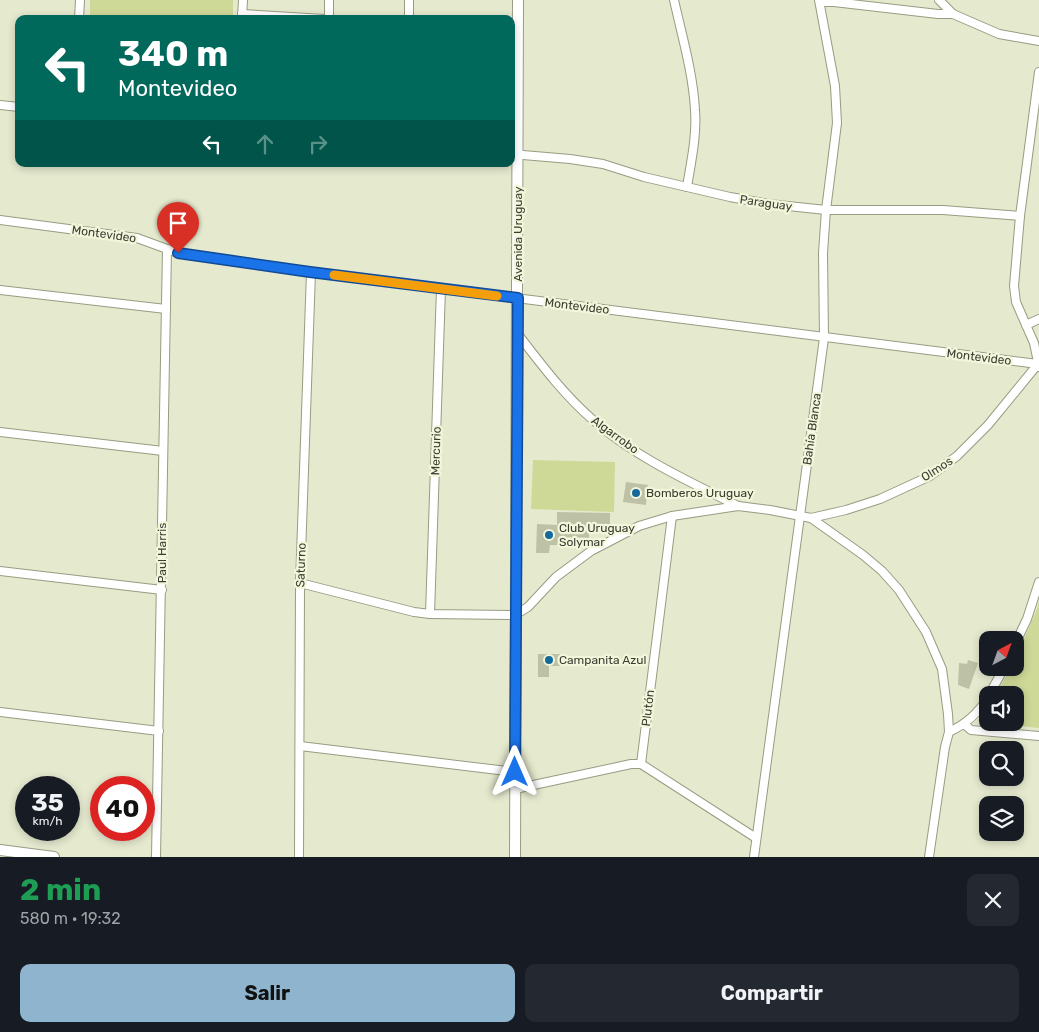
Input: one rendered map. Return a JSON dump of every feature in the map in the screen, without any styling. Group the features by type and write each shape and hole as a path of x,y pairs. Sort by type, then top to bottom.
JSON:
{"street":[{"path":"80,0 80,15"},
{"path":"242,15 243,0"},
{"path":"329,0 329,15"},
{"path":"409,0 409,15"},
{"name":"Avenida Uruguay","path":"515,116 518,0"},
{"path":"674,0 693,84 695,112 693,150 687,187"},
{"path":"940,0 953,14"},
{"path":"820,1 953,14 999,34 1039,41"},
{"name":"Bahía Blanca","path":"754,857 824,338 823,253 826,210 837,122 835,86 820,1"},
{"path":"1039,72 1020,216 1014,286 1016,302 1034,343 1039,366"},
{"path":"0,105 15,107"},
{"name":"Paraguay","path":"515,154 603,164 644,177 750,201 826,210 943,210 1020,216"},
{"name":"Avenida Uruguay","path":"514,167 518,298 515,857"},
{"name":"Montevideo","path":"0,220 137,238 178,253 310,272 1039,366"},
{"name":"Paul Harris","path":"156,857 167,249"},
{"name":"Saturno","path":"299,857 300,583 310,272"},
{"name":"Mercurio","path":"430,614 441,288"},
{"path":"0,290 166,309"},
{"path":"1026,325 1039,319"},
{"name":"Algarrobo","path":"517,333 564,390 592,420 624,444 657,464 738,506"},
{"name":"Olmos","path":"738,506 811,518 880,500 930,476 957,456 988,425 1039,366"},
{"path":"0,432 163,451"},
{"path":"300,583 414,612 430,614 515,615 528,607 556,577 591,551 639,526 672,516 738,506"},
{"name":"Plutón","path":"641,764 672,516"},
{"path":"811,518 863,555 882,571 899,590 926,632 942,669 949,732 945,747 929,857"},
{"path":"0,571 162,590"},
{"path":"1021,631 1039,582"},
{"path":"949,732 972,718 979,708"},
{"path":"0,712 159,731"},
{"path":"964,724 972,730 1039,736"},
{"path":"300,746 515,772"},
{"path":"515,789 631,764 641,764 756,838"},
{"path":"0,850 54,857"}],"green space":[{"path":"90,0 233,0 233,15 90,15"},
{"path":"533,460 615,462 614,512 531,509"},
{"path":"1039,601 1039,728 1024,726 1024,686 1000,686 1006,676 1024,676 1024,639"}],"building":[{"name":"Bomberos Uruguay","path":"626,482 648,485 646,505 623,502"},
{"path":"557,512 610,513 610,524 589,524 589,538 562,537 562,545 550,545 549,553 536,553 537,524 557,525"},
{"name":"Campanita Azul","path":"538,654 560,654 561,666 549,666 549,677 538,677"},
{"path":"968,660 978,663 969,689 958,685 959,663 967,664"}],"slow traffic":[{"path":"334,275 497,296"}],"place":[{"name":"Bomberos Uruguay","path":"636,493"},
{"name":"Club Uruguay Solymar","path":"549,535"},
{"name":"Campanita Azul","path":"549,660"}],"route":[{"path":"178,253 310,272 518,298 515,772"}]}
